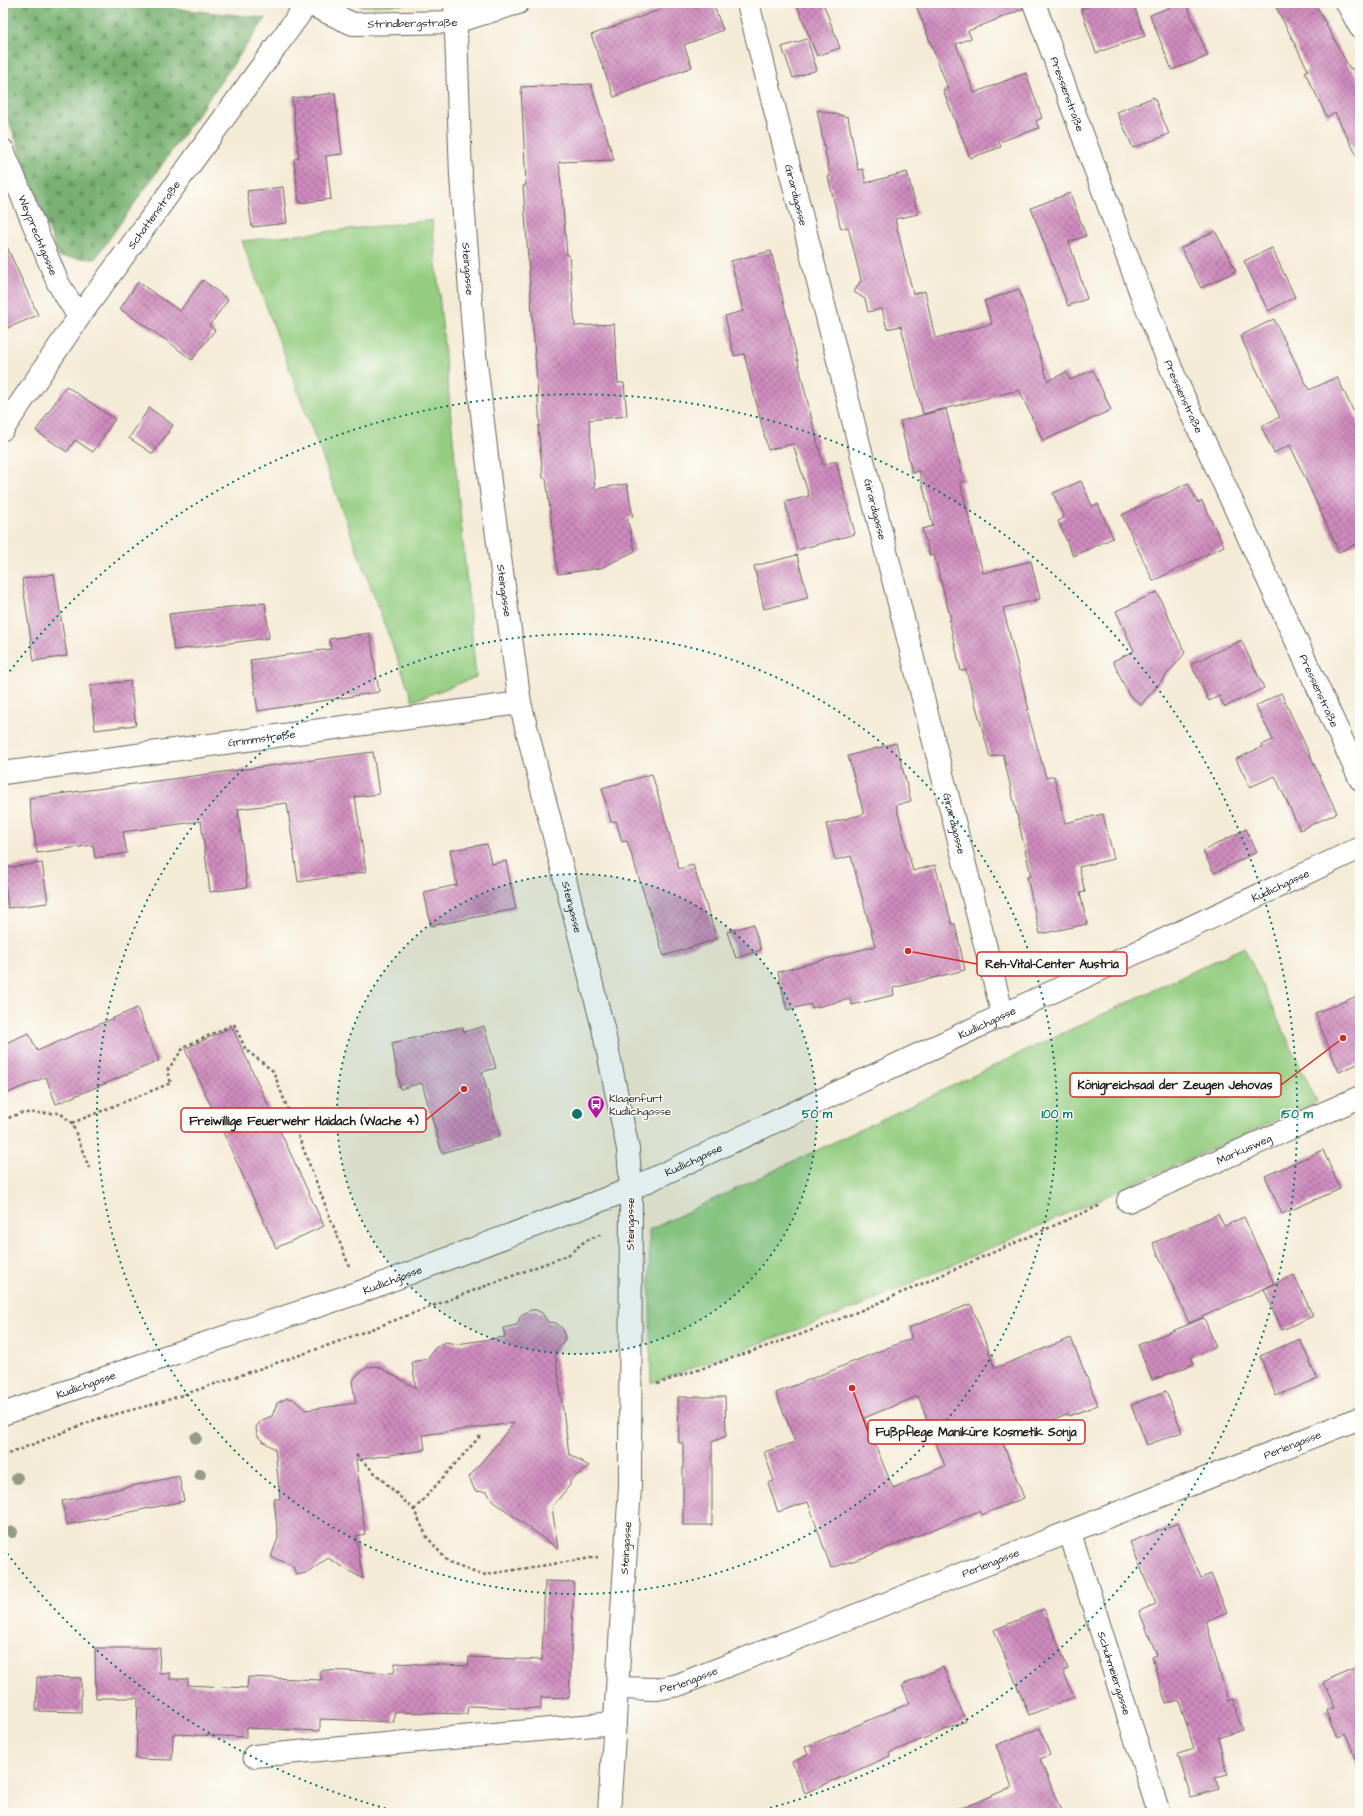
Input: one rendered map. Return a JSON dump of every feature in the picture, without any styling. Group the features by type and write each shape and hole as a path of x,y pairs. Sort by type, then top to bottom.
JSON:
{"street":[{"name":"Strindbergstraße","path":"307,3 353,24 518,3"},
{"name":"Schattenstraße","path":"3,429 79,317 307,3"},
{"name":"Girardigasse","path":"748,3 1003,1016"},
{"name":"Pressienstraße","path":"1034,3 1143,299 1176,380 1360,779"},
{"path":"1347,3 1360,27"},
{"name":"Steingasse","path":"455,12 461,177 475,354 492,499 520,703 603,1028 628,1149 631,1189 630,1487 609,1813"},
{"name":"Weyprechtgasse","path":"3,150 58,283 79,317"},
{"name":"Grimmstraße","path":"3,772 520,703"},
{"name":"Kudlichgasse","path":"3,1414 158,1359 360,1292 631,1189 1360,848"},
{"name":"Markusweg","path":"1128,1201 1360,1097"},
{"name":"Perlengasse","path":"618,1688 657,1690 678,1685 1070,1533 1360,1418"},
{"name":"Schuhmeiergasse","path":"1070,1533 1159,1813"},
{"path":"254,1756 615,1724"}],"path":[{"path":"72,1123 140,1094 171,1083 167,1071 184,1047 234,1024 246,1050 273,1071 360,1292"},
{"path":"3,1120 21,1113 60,1113 72,1123 89,1168"},
{"path":"630,1390 651,1387 802,1334 862,1310 1116,1198 1128,1201"},
{"path":"3,1456 97,1420 162,1402 344,1339 568,1255 585,1241 630,1222"},
{"path":"414,1510 481,1435"},
{"path":"356,1455 414,1510 428,1537 449,1563 482,1575 626,1553"}],"green space":[{"path":"3,3 173,3 176,9 266,18 95,259 59,257 3,105"},
{"path":"356,3 409,3 402,5 361,6"},
{"path":"432,220 476,677 413,701 242,241"},
{"path":"1244,947 1317,1102 856,1308 651,1383 649,1230"}],"building":[{"path":"678,3 713,3 723,30 684,45 692,67 614,97 591,35"},
{"path":"796,3 823,3 840,48 817,56"},
{"path":"915,3 1022,3 1023,9 968,31 971,38 956,44 974,93 1026,73 1042,118 1036,121 1039,128 999,142 1001,147 970,158 943,90 948,88"},
{"path":"1099,3 1133,3 1145,36 1096,53 1081,9"},
{"path":"1181,3 1186,3 1208,56 1172,70 1150,15"},
{"path":"1274,3 1315,3 1350,69 1352,68 1360,84 1360,162 1335,113 1327,117 1305,72 1308,70"},
{"path":"807,39 817,70 793,78 782,47"},
{"path":"591,84 614,160 559,162 567,255 569,255 575,326 614,324 618,383 624,383 627,416 589,420 595,489 627,484 633,517 627,518 635,551 601,568 558,574 546,478 543,478 538,426 540,426 523,186 526,185 521,87"},
{"path":"335,93 342,154 326,156 331,199 299,203 294,159 299,158 292,98"},
{"path":"1154,97 1169,134 1133,148 1117,112"},
{"path":"817,110 848,117 858,170 863,169 866,183 907,172 918,214 895,219 913,294 925,291 935,338 992,324 984,301 1019,289 1048,381 1066,372 1070,380 1093,370 1111,410 1043,441 1019,390 923,414 901,326 887,329 882,309 868,312 865,299 854,292 861,280 848,227 841,229 828,177 830,176"},
{"path":"283,187 287,223 252,227 247,191"},
{"path":"1070,193 1086,236 1069,242 1087,299 1068,306 1031,208"},
{"path":"1215,231 1236,271 1201,288 1181,248"},
{"path":"3,238 38,315 3,330"},
{"path":"1272,248 1295,297 1268,311 1244,261"},
{"path":"771,251 823,465 836,461 855,534 797,550 785,502 809,496 793,444 768,450 744,354 734,356 725,316 743,311 731,261"},
{"path":"203,280 228,300 209,326 215,330 192,360 166,340 120,309 138,282 180,311"},
{"path":"1274,319 1309,390 1337,377 1360,425 1360,542 1339,552 1290,445 1274,453 1261,426 1280,417 1240,336"},
{"path":"66,386 115,419 93,452 75,440 67,452 36,431"},
{"path":"149,408 173,425 153,454 129,438"},
{"path":"946,409 964,481 960,482 983,573 1031,561 1040,599 1003,608 1029,710 1027,710 1046,778 1054,776 1065,823 1103,814 1114,859 1079,867 1085,892 1080,893 1087,924 1040,934 1027,877 1031,876 1003,754 990,757 966,670 961,671 949,620 951,620 934,555 930,556 922,529 933,526 919,471 912,473 900,421"},
{"path":"1081,481 1092,506 1098,504 1113,538 1073,556 1058,521 1064,518 1053,493"},
{"path":"1188,483 1198,503 1202,501 1224,546 1153,581 1122,515"},
{"path":"797,555 808,598 764,609 754,566"},
{"path":"54,574 67,656 34,661 22,579"},
{"path":"1157,592 1185,653 1141,705 1128,694 1113,661 1134,651 1116,611"},
{"path":"265,603 269,638 174,650 169,614"},
{"path":"370,633 379,692 258,711 250,660 331,649 329,639"},
{"path":"1241,640 1264,688 1225,707 1219,696 1209,701 1191,664"},
{"path":"130,681 136,725 95,730 90,686"},
{"path":"1281,693 1337,813 1300,830 1275,776 1250,787 1236,759 1262,747 1261,745 1273,740 1256,706"},
{"path":"896,743 911,801 896,805 913,871 935,865 952,924 955,924 965,970 893,988 894,995 852,1005 850,999 812,1008 811,1004 787,1010 778,972 875,946 851,856 835,860 826,824 864,814 848,756"},
{"path":"373,752 379,794 355,797 366,872 298,882 287,803 238,809 247,887 210,892 201,821 123,832 127,853 95,858 93,845 37,853 29,798"},
{"path":"652,774 679,869 693,865 717,939 664,956 627,841 622,842 616,821 611,822 602,788"},
{"path":"1246,829 1257,852 1214,873 1203,851"},
{"path":"487,844 491,864 506,861 516,909 431,926 424,892 457,885 450,850"},
{"path":"42,863 48,903 8,908 3,868"},
{"path":"753,924 761,950 736,958 727,932"},
{"path":"1360,995 1360,1063 1339,1072 1315,1013"},
{"path":"137,1008 159,1061 56,1104 46,1077 3,1095 3,1044 29,1033 37,1051"},
{"path":"484,1026 496,1068 482,1072 500,1136 442,1153 422,1083 400,1089 392,1043 462,1027 464,1032"},
{"path":"232,1027 324,1226 276,1248 185,1049"},
{"path":"1323,1150 1340,1189 1282,1214 1265,1176"},
{"path":"1218,1214 1224,1226 1244,1217 1274,1284 1189,1323 1153,1243"},
{"path":"1294,1275 1313,1316 1282,1330 1264,1289"},
{"path":"971,1304 995,1368 1071,1338 1098,1405 1069,1416 1069,1414 1002,1441 1024,1498 981,1515 979,1511 865,1557 831,1568 808,1502 778,1512 768,1483 774,1481 764,1452 795,1442 776,1393 912,1338 908,1328","holes":["918,1396 945,1466 893,1488 864,1418"]},
{"path":"531,1310 536,1310 542,1313 548,1322 556,1323 564,1331 565,1339 555,1352 569,1454 589,1466 570,1481 570,1485 552,1507 558,1549 493,1501 487,1492 475,1491 469,1477 514,1423 423,1435 425,1450 356,1460 365,1534 356,1536 363,1579 328,1558 309,1572 297,1575 292,1565 271,1557 278,1538 274,1499 280,1499 275,1449 261,1440 257,1435 256,1427 262,1420 272,1416 277,1403 287,1398 293,1399 306,1410 356,1403 352,1382 356,1376 368,1367 377,1366 416,1388 412,1362 427,1359 435,1348 445,1342 457,1344 505,1337 503,1328 517,1325 521,1315"},
{"path":"1204,1318 1216,1347 1191,1357 1194,1364 1152,1380 1138,1345"},
{"path":"1300,1339 1317,1379 1276,1396 1260,1356"},
{"path":"1166,1391 1182,1432 1147,1445 1131,1405"},
{"path":"678,1397 725,1397 726,1436 712,1442 712,1525 683,1525 683,1443 679,1443"},
{"path":"179,1476 184,1501 67,1525 62,1501"},
{"path":"1178,1523 1201,1578 1211,1574 1227,1612 1206,1621 1228,1701 1233,1699 1242,1730 1218,1738 1228,1774 1215,1777 1219,1789 1191,1797 1178,1754 1194,1749 1179,1700 1166,1704 1152,1657 1157,1655 1139,1611 1156,1604 1130,1542"},
{"path":"545,1581 574,1582 569,1698 541,1697 541,1709 468,1706 467,1714 394,1712 394,1722 320,1719 320,1731 246,1728 246,1737 173,1734 172,1760 136,1759 138,1698 96,1698 95,1648 160,1648 159,1673 170,1673 170,1679 188,1679 188,1685 247,1688 248,1677 321,1680 321,1670 394,1673 395,1663 468,1666 469,1657 542,1660"},
{"path":"1044,1609 1068,1669 1063,1671 1074,1697 1029,1715 994,1630"},
{"path":"1360,1666 1359,1772 1344,1735 1337,1738 1326,1710 1333,1707 1322,1682"},
{"path":"943,1667 966,1721 889,1753 890,1756 805,1793 792,1762 808,1755 805,1747 910,1703 902,1685"},
{"path":"37,1677 81,1678 81,1712 36,1711"},
{"path":"1040,1728 1050,1755 1040,1759 1062,1813 951,1813 1012,1787 996,1745"}],"place":[{"name":"Reh-Vital-Center Austria","path":"908,951"},
{"name":"Königreichsaal der Zeugen Jehovas","path":"1343,1038"},
{"name":"Freiwillige Feuerwehr Haidach (Wache 4)","path":"464,1089"},
{"name":"Klagenfurt Kudlichgasse","path":"596,1119"},
{"name":"Fußpflege Maniküre Kosmetik Sonja","path":"852,1388"}]}
